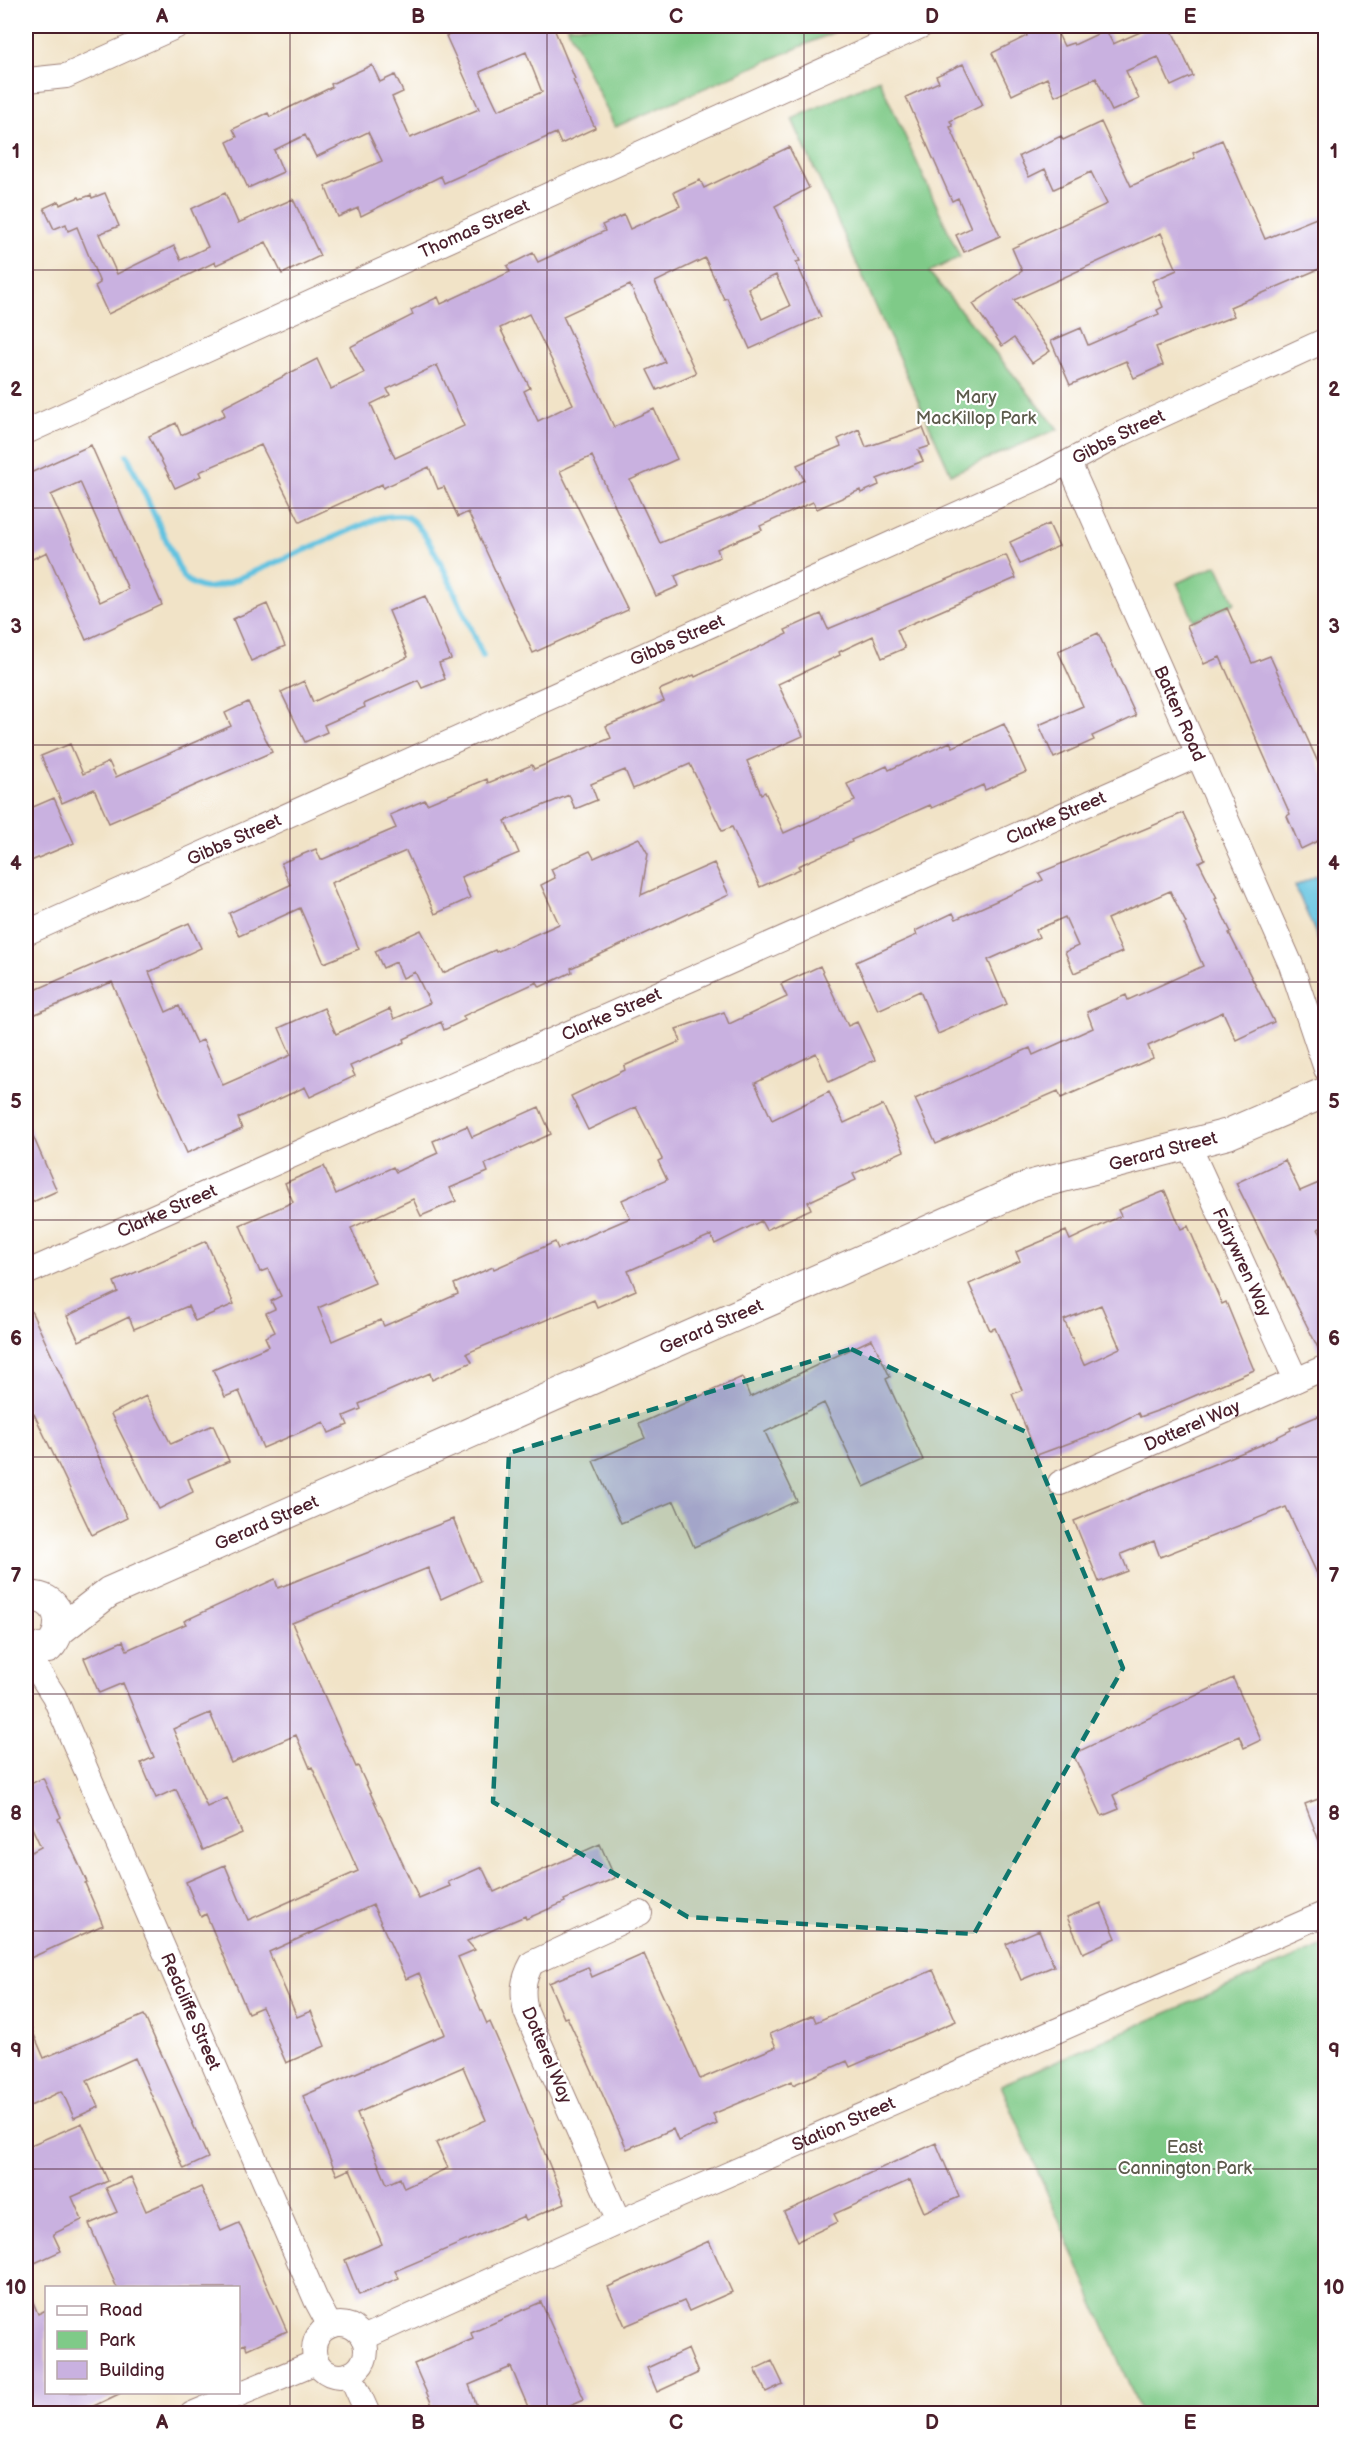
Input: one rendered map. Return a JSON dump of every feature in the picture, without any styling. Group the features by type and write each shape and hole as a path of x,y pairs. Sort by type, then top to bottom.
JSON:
{"street":[{"path":"28,80 66,76 177,26"},
{"name":"Thomas Street","path":"26,432 913,27"},
{"name":"Gibbs Street","path":"26,933 1069,462 1123,433 1326,340"},
{"name":"Batten Road","path":"1069,462 1291,965 1326,1069"},
{"name":"Clarke Street","path":"26,1273 1198,755"},
{"name":"Batten Road","path":"1291,965 1326,1019"},
{"name":"Gerard Street","path":"41,1644 109,1592 1032,1185 1228,1134 1326,1092"},
{"name":"Fairywren Way","path":"1188,1144 1296,1380"},
{"name":"Dotterel Way","path":"1060,1483 1326,1367"},
{"name":"Gerard Street","path":"35,1597 109,1592"},
{"path":"35,1597 57,1611 41,1644"},
{"name":"Redcliffe Street","path":"41,1644 54,1696 316,2300 330,2326"},
{"name":"Dotterel Way","path":"619,2222 526,2012 522,1994 524,1977 532,1963 640,1913"},
{"name":"Station Street","path":"363,2338 619,2222 1326,1913"},
{"path":"345,2324 352,2327 363,2338 366,2354 363,2362 350,2374 331,2374 316,2362 314,2345 323,2331 330,2326 345,2324"},
{"path":"240,2394 316,2362"},
{"path":"350,2374 368,2414"},
{"path":"192,2414 240,2394"}],"highlighted area":[{"path":"851,1349 1026,1432 1123,1668 974,1934 688,1917 493,1802 509,1453"}],"green space":[{"path":"567,26 848,26 615,127"},
{"name":"Mary MacKillop Park","path":"879,79 960,257 929,272 1058,429 951,474 792,119"},
{"path":"1217,565 1235,603 1194,621 1177,583"},
{"name":"East Cannington Park","path":"1325,1944 1325,2413 1141,2413 1001,2085"}],"water":[{"path":"1325,872 1325,955 1295,886"}],"building":[{"path":"470,26 553,26 575,79 573,80 595,128 561,144 556,133 444,183 441,176 361,216 358,208 338,217 325,186 382,161 368,132 316,157 305,135 274,150 283,172 248,188 227,142 237,137 233,129 268,113 270,117 372,65 380,82 395,75 403,92 392,97 410,138 479,109 446,36","holes":["526,52 542,92 498,110 480,72"]},
{"path":"1039,26 1054,26 1064,46 1073,43 1074,45 1106,30 1113,44 1154,26 1170,26 1193,76 1171,86 1158,57 1126,71 1139,99 1112,111 1096,78 1055,96 1047,78 1012,95 992,53 1027,36 1025,32"},
{"path":"963,64 983,105 950,121 953,126 950,127 1000,236 964,252 956,235 971,228 958,198 952,201 906,97 939,82 936,76"},
{"path":"1101,122 1131,186 1195,158 1193,153 1222,140 1265,239 1326,214 1326,266 1230,307 1234,316 1156,347 1163,365 1134,378 1126,361 1070,385 1051,341 1081,328 1088,345 1159,314 1157,310 1163,307 1152,281 1177,270 1161,233 1014,300 1050,351 1032,363 1014,338 1002,346 973,304 1022,271 1012,248 1107,204 1091,172 1054,189 1045,169 1029,177 1019,156 1061,136 1063,140"},
{"path":"789,147 809,188 775,206 800,261 796,262 821,317 750,349 727,298 724,299 705,258 655,282 696,373 657,390 647,370 665,362 630,285 563,316 614,427 654,409 677,459 630,480 660,543 762,502 804,480 797,465 841,446 838,439 859,429 866,447 923,428 930,446 918,450 923,461 877,479 879,485 861,493 860,490 817,509 813,502 760,526 762,530 717,549 720,557 675,576 679,586 656,596 592,456 560,471 628,610 533,653 468,512 458,517 444,487 438,489 429,467 383,488 382,484 300,522 261,445 199,472 201,476 175,488 149,436 176,423 181,435 225,415 222,408 317,359 331,389 364,373 350,347 413,315 411,310 438,297 441,304 510,272 507,266 533,253 538,262 605,231 602,225 624,215 630,229 680,206 674,192 700,180 704,188","holes":["776,275 790,306 762,319 748,288","529,314 573,404 538,421 524,391 530,388 500,328","437,365 464,426 395,458 371,404 390,395 387,389"]},
{"path":"105,193 119,226 99,234 117,274 174,246 181,260 208,247 191,209 225,193 238,223 293,199 320,256 282,274 266,242 216,265 215,262 108,314 95,286 100,283 77,227 68,231 66,224 54,229 44,208 59,201 60,205 79,197 80,199 91,195 92,198"},
{"path":"91,445 162,605 86,640 47,552 26,562 26,475","holes":["80,482 128,589 100,602 51,495"]},
{"path":"1049,524 1059,546 1020,564 1010,542"},
{"path":"1006,555 1016,578 897,630 905,648 882,658 873,636 839,652 840,655 778,684 803,736 747,761 761,794 765,792 784,833 855,801 847,784 887,766 889,770 950,742 953,747 1004,724 1026,772 985,790 983,785 932,808 930,805 851,840 852,842 798,866 800,869 760,887 732,827 722,831 690,764 633,789 625,770 591,784 597,800 575,809 569,795 505,821 519,853 461,877 470,898 435,914 406,851 331,883 359,949 324,963 300,908 239,936 229,913 290,885 281,863 316,849 321,860 396,828 390,815 425,800 427,804 487,779 488,783 532,765 534,769 611,738 606,726 664,701 659,690 694,675 695,677 787,634 785,630 821,614 828,629"},
{"path":"425,596 451,659 439,663 445,679 422,688 418,680 364,704 365,707 324,725 327,732 305,742 281,692 304,681 313,702 408,657 389,611"},
{"path":"267,604 285,646 251,661 233,619"},
{"path":"1227,608 1252,663 1270,656 1326,780 1326,837 1301,849 1287,816 1290,814 1220,657 1204,664 1187,626"},
{"path":"1098,633 1136,716 1092,736 1094,740 1054,758 1039,725 1083,706 1058,651"},
{"path":"248,702 272,752 109,823 94,789 62,803 41,756 70,744 83,774 109,762 116,777 231,726 225,713"},
{"path":"54,798 74,843 26,863 26,810"},
{"path":"1183,813 1205,859 1199,862 1217,898 1215,899 1231,932 1229,933 1274,1022 1236,1040 1223,1012 1148,1046 1153,1058 1061,1098 1058,1091 936,1144 915,1099 1030,1048 1033,1055 1093,1028 1087,1012 1126,995 1128,1000 1203,966 1184,924 1186,923 1170,891 1107,919 1122,952 1074,973 1065,952 1078,946 1065,917 1036,930 1039,937 988,960 1007,1004 938,1034 920,991 878,1010 856,962 917,935 915,931 953,913 956,919 1043,880 1039,873"},
{"path":"639,838 648,854 641,895 714,863 729,895 571,968 572,972 540,987 537,982 463,1016 465,1020 444,1030 441,1022 404,1039 405,1042 350,1066 355,1076 310,1097 305,1087 238,1118 242,1129 187,1153 112,982 26,1018 26,994 189,923 201,948 149,972 166,1012 179,1006 196,1043 203,1040 223,1085 291,1055 279,1028 324,1008 336,1034 390,1009 394,1019 430,1003 415,972 403,978 396,962 383,968 375,951 421,930 443,973 495,950 496,952 559,924 541,885 555,878 551,869 590,851 594,858"},
{"path":"820,966 848,1026 857,1022 875,1060 829,1082 816,1053 755,1083 772,1120 829,1092 844,1123 883,1105 904,1151 853,1174 856,1180 808,1202 811,1209 766,1230 761,1221 715,1244 711,1235 628,1271 636,1290 597,1307 594,1300 467,1353 472,1362 432,1380 430,1373 359,1404 361,1409 344,1416 348,1425 329,1433 324,1422 263,1448 239,1391 225,1397 213,1370 269,1346 265,1337 275,1332 266,1313 275,1309 271,1301 281,1296 268,1269 260,1272 240,1225 293,1202 285,1183 324,1166 336,1194 393,1167 396,1172 438,1153 433,1141 467,1126 472,1137 539,1107 551,1134 485,1164 488,1172 450,1188 456,1201 421,1216 413,1199 351,1228 375,1283 318,1308 332,1341 381,1320 384,1326 458,1294 454,1284 555,1242 558,1249 630,1218 622,1200 667,1180 658,1161 662,1159 636,1107 588,1130 571,1096 625,1070 624,1066 681,1041 676,1029 724,1012 729,1024 787,997 781,984"},
{"path":"26,1120 57,1191 26,1205"},
{"path":"1285,1160 1300,1191 1326,1180 1326,1226 1318,1229 1326,1244 1326,1353 1321,1354 1236,1183"},
{"path":"1165,1191 1181,1229 1188,1226 1222,1304 1226,1302 1254,1370 1171,1406 1140,1417 1138,1413 1102,1431 1037,1455 1012,1394 1022,1390 995,1328 990,1330 969,1284 1020,1261 1016,1252 1066,1231 1070,1240 1121,1216 1118,1210","holes":["1101,1305 1120,1348 1084,1365 1064,1320"]},
{"path":"206,1241 234,1304 195,1321 188,1306 134,1329 129,1317 79,1341 67,1316 118,1292 114,1282"},
{"path":"26,1300 127,1518 92,1535 34,1414 26,1418"},
{"path":"872,1339 890,1377 886,1379 923,1460 864,1487 824,1403 765,1432 797,1501 694,1547 674,1501 621,1523 593,1461 645,1438 639,1424 742,1377 750,1397"},
{"path":"146,1396 171,1444 213,1425 229,1461 188,1479 193,1492 159,1509 111,1414"},
{"path":"1318,1416 1326,1433 1326,1593 1286,1507 1160,1557 1154,1541 1121,1554 1128,1571 1099,1582 1074,1521 1261,1445 1291,1430 1290,1428"},
{"path":"453,1519 480,1581 441,1599 428,1568 292,1623 356,1767 358,1766 419,1899 450,1886 448,1882 482,1867 494,1892 600,1844 615,1878 526,1919 525,1916 467,1941 475,1950 458,1957 487,2024 490,2022 565,2203 526,2220 524,2216 395,2271 399,2278 359,2295 345,2260 382,2244 350,2169 337,2175 303,2096 445,2034 419,1973 406,1979 373,1905 269,1952 297,2017 311,2011 325,2046 286,2063 262,2007 248,2013 206,1914 201,1917 186,1882 225,1865 248,1920 358,1871 312,1767 310,1768 296,1735 231,1763 210,1713 173,1729 207,1807 227,1798 242,1833 203,1850 176,1789 156,1798 141,1763 154,1757 123,1683 99,1693 84,1658 123,1641 127,1650 186,1624 184,1621 275,1579 278,1588","holes":["463,2067 486,2120 436,2143 448,2168 404,2188 400,2178 387,2184 357,2113"]},
{"path":"1233,1678 1261,1740 1244,1748 1239,1736 1168,1768 1113,1795 1119,1809 1102,1816 1073,1754"},
{"path":"43,1778 61,1817 58,1819 87,1882 85,1883 103,1925 26,1960 26,1855 41,1847 26,1815 26,1786"},
{"path":"1326,1796 1326,1854 1324,1854 1305,1804"},
{"path":"1101,1903 1116,1938 1083,1953 1067,1917"},
{"path":"1039,1930 1054,1966 1021,1980 1006,1944"},
{"path":"644,1954 700,2079 776,2047 770,2034 813,2015 816,2022 933,1970 956,2021 850,2067 847,2061 793,2085 792,2081 713,2114 717,2124 678,2141 673,2129 627,2149 567,2017 564,2018 549,1983 588,1967 592,1977"},
{"path":"144,2015 208,2158 184,2169 135,2058 87,2080 99,2107 74,2118 62,2091 26,2108 26,2016 44,2058"},
{"path":"82,2123 108,2181 72,2197 82,2220 53,2234 61,2251 26,2267 26,2147"},
{"path":"936,2143 959,2197 924,2212 910,2180 834,2214 838,2222 798,2241 784,2212"},
{"path":"131,2177 146,2211 201,2187 221,2231 239,2223 287,2331 247,2349 245,2344 240,2346 240,2286 116,2286 89,2224 117,2212 106,2188"},
{"path":"709,2241 732,2292 689,2311 684,2301 625,2326 608,2287"},
{"path":"26,2285 38,2314 45,2310 45,2394 119,2394 77,2414 26,2414"},
{"path":"541,2302 584,2399 550,2414 531,2414 511,2367 469,2385 480,2414 436,2414 414,2364 473,2339 471,2333"},
{"path":"688,2349 698,2373 657,2392 647,2368"},
{"path":"772,2361 783,2384 766,2392 755,2369"}],"waterway":[{"path":"127,455 183,577 199,587 209,588 228,583 379,518 407,517 416,524 438,558 483,656"}]}
